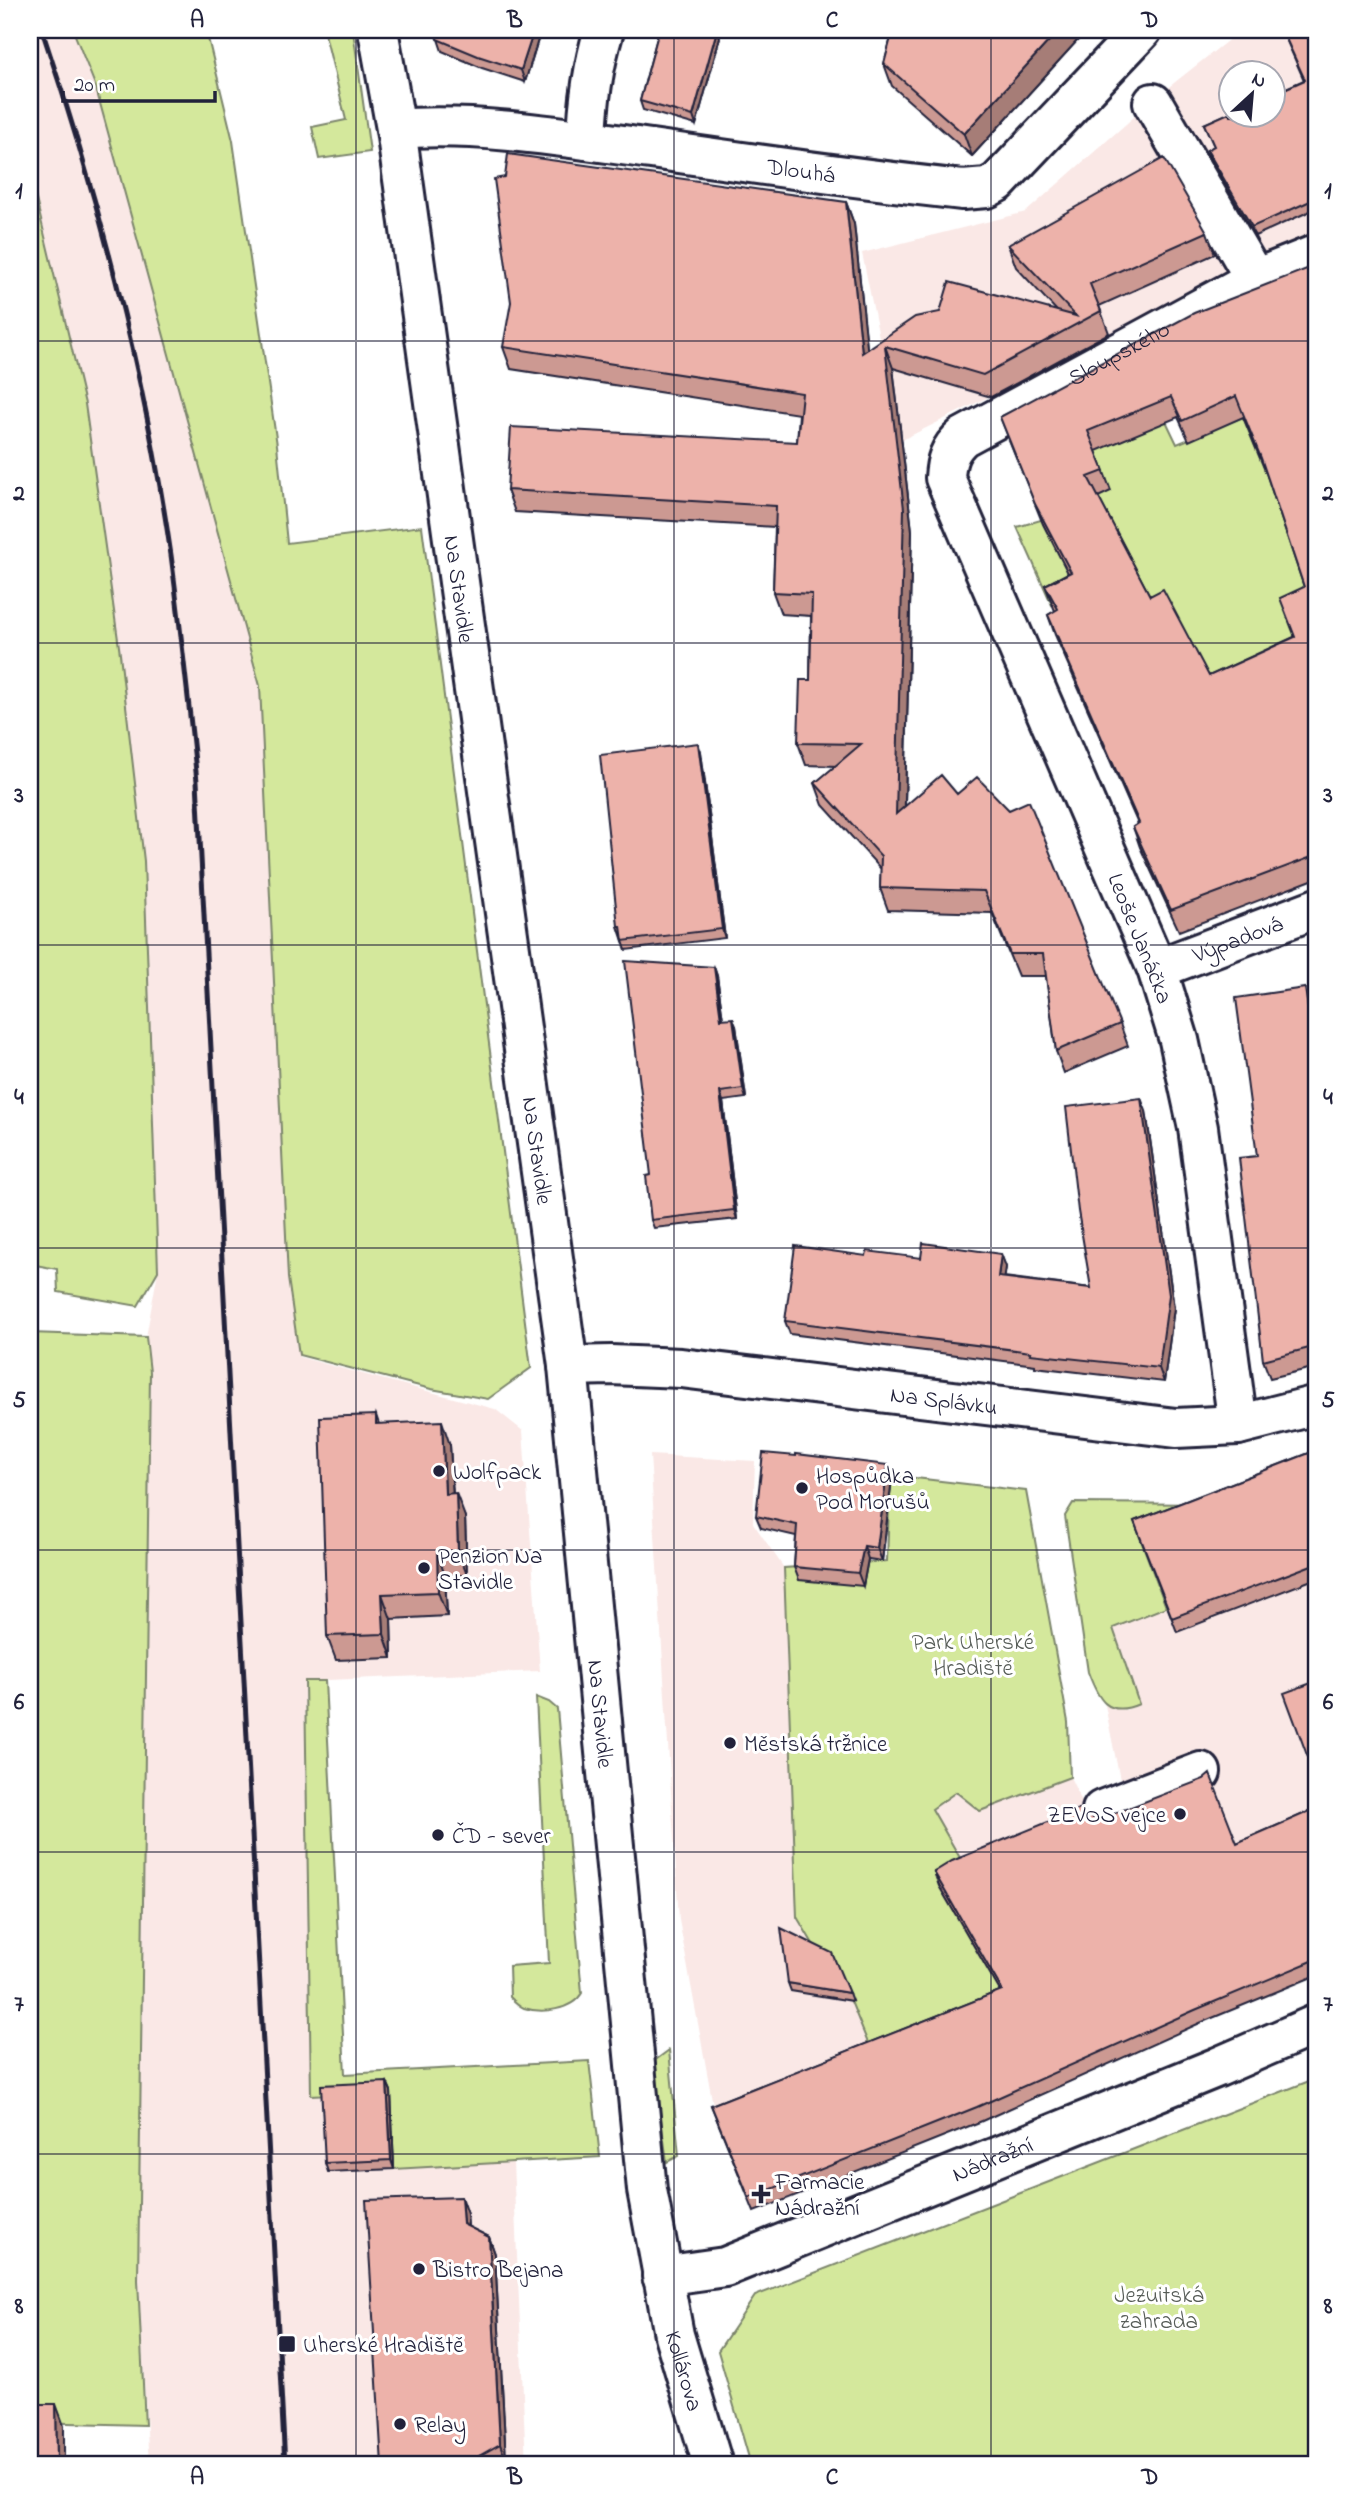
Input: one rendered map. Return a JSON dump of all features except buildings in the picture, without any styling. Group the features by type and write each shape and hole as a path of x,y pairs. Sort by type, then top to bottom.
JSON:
{"street":[{"name":"Na Stavidle","path":"378,30 396,129 568,1366 646,2189 662,2276"},
{"path":"587,140 593,68 604,30"},
{"name":"Dlouhá","path":"396,129 432,126 587,140 865,179 978,190 993,185 1012,169 1142,30"},
{"path":"1153,103 1255,279"},
{"name":"Sloupského","path":"945,478 948,454 962,437 1255,279 1317,254"},
{"name":"Leoše Janáčka","path":"945,478 1157,969 1179,1040 1198,1128 1238,1425"},
{"name":"Výpadová","path":"1157,969 1317,908"},
{"name":"Na Splávku","path":"568,1366 681,1368 1176,1428 1238,1425 1317,1405"},
{"path":"1102,1810 1201,1772"},
{"name":"Nádražní","path":"662,2276 725,2267 1218,2067 1317,2024"},
{"name":"Kollárova","path":"662,2276 674,2335 713,2465"}],"shaded area":[{"path":"30,30 73,30 95,85 260,686 288,1278 299,1357 495,1409 523,1431 540,1671 304,1681 311,2094 391,2091 395,2169 513,2162 526,2465 149,2465 138,2280 150,1372 146,1337 158,1271 144,861 120,654 85,404 30,174"},
{"path":"1241,30 1317,30 1317,233 900,441 862,253 1026,212 1160,94"},
{"name":"Městská tržnice","path":"650,1455 755,1461 753,1523 784,1568 797,1917 835,1962 876,2063 804,2096 715,2116 679,1920"},
{"path":"1317,1578 1317,1885 1126,1810 1105,1705 1126,1710 1139,1704 1112,1628 1166,1607 1177,1632"},
{"path":"1070,1777 1091,1821 1007,2004 904,1824 956,1792 980,1811"}],"green space":[{"path":"73,30 206,30 233,141 277,445 287,543 422,526 531,1368 488,1399 431,1389 299,1355 288,1278 260,686 95,85"},
{"path":"324,30 353,30 370,152 319,159 312,127 346,120"},
{"path":"30,174 85,404 120,654 144,861 158,1271 138,1306 58,1292 57,1269 30,1264"},
{"path":"1081,417 1166,421 1177,444 1243,417 1268,478 1317,536 1302,657 1218,696 1067,569 1074,593 1052,605 1017,527 1041,520"},
{"path":"30,1333 146,1337 150,1372 138,2280 145,2425 30,2422"},
{"name":"Park Uherské Hradiště","path":"890,1475 1026,1491 1068,1722 1070,1777 980,1811 956,1792 932,1809 1035,1989 874,2058 835,1962 819,1954 797,1917 784,1568 887,1561"},
{"path":"1073,1503 1218,1504 1139,1535 1166,1607 1113,1628 1139,1704 1128,1708 1119,1709 1105,1703 1088,1672 1065,1516"},
{"path":"305,1681 325,1681 345,2074 589,2061 600,2157 394,2169 390,2091 311,2095"},
{"path":"536,1697 549,1702 557,1709 582,1993 564,2007 539,2011 524,2008 510,1997 509,1966 549,1963"},
{"path":"669,2050 679,2156 667,2162 653,2062"},
{"name":"Jezuitská zahrada","path":"1317,2078 1317,2465 751,2465 718,2351 755,2296"}],"railway":[{"path":"42,30 101,224 148,422 171,555 197,781 285,2465"}],"place":[{"name":"Wolfpack","path":"439,1471"},
{"name":"Hospůdka Pod Morušů","path":"802,1488"},
{"name":"Penzion Na Stavidle","path":"424,1568"},
{"name":"Městská tržnice","path":"730,1743"},
{"name":"ZEVOS vejce","path":"1180,1814"},
{"name":"ČD - sever","path":"438,1835"},
{"name":"Farmacie Nádražní","path":"761,2194"},
{"name":"Bistro Bejana","path":"419,2269"},
{"name":"Uherské Hradiště","path":"287,2344"},
{"name":"Relay","path":"400,2424"}]}
